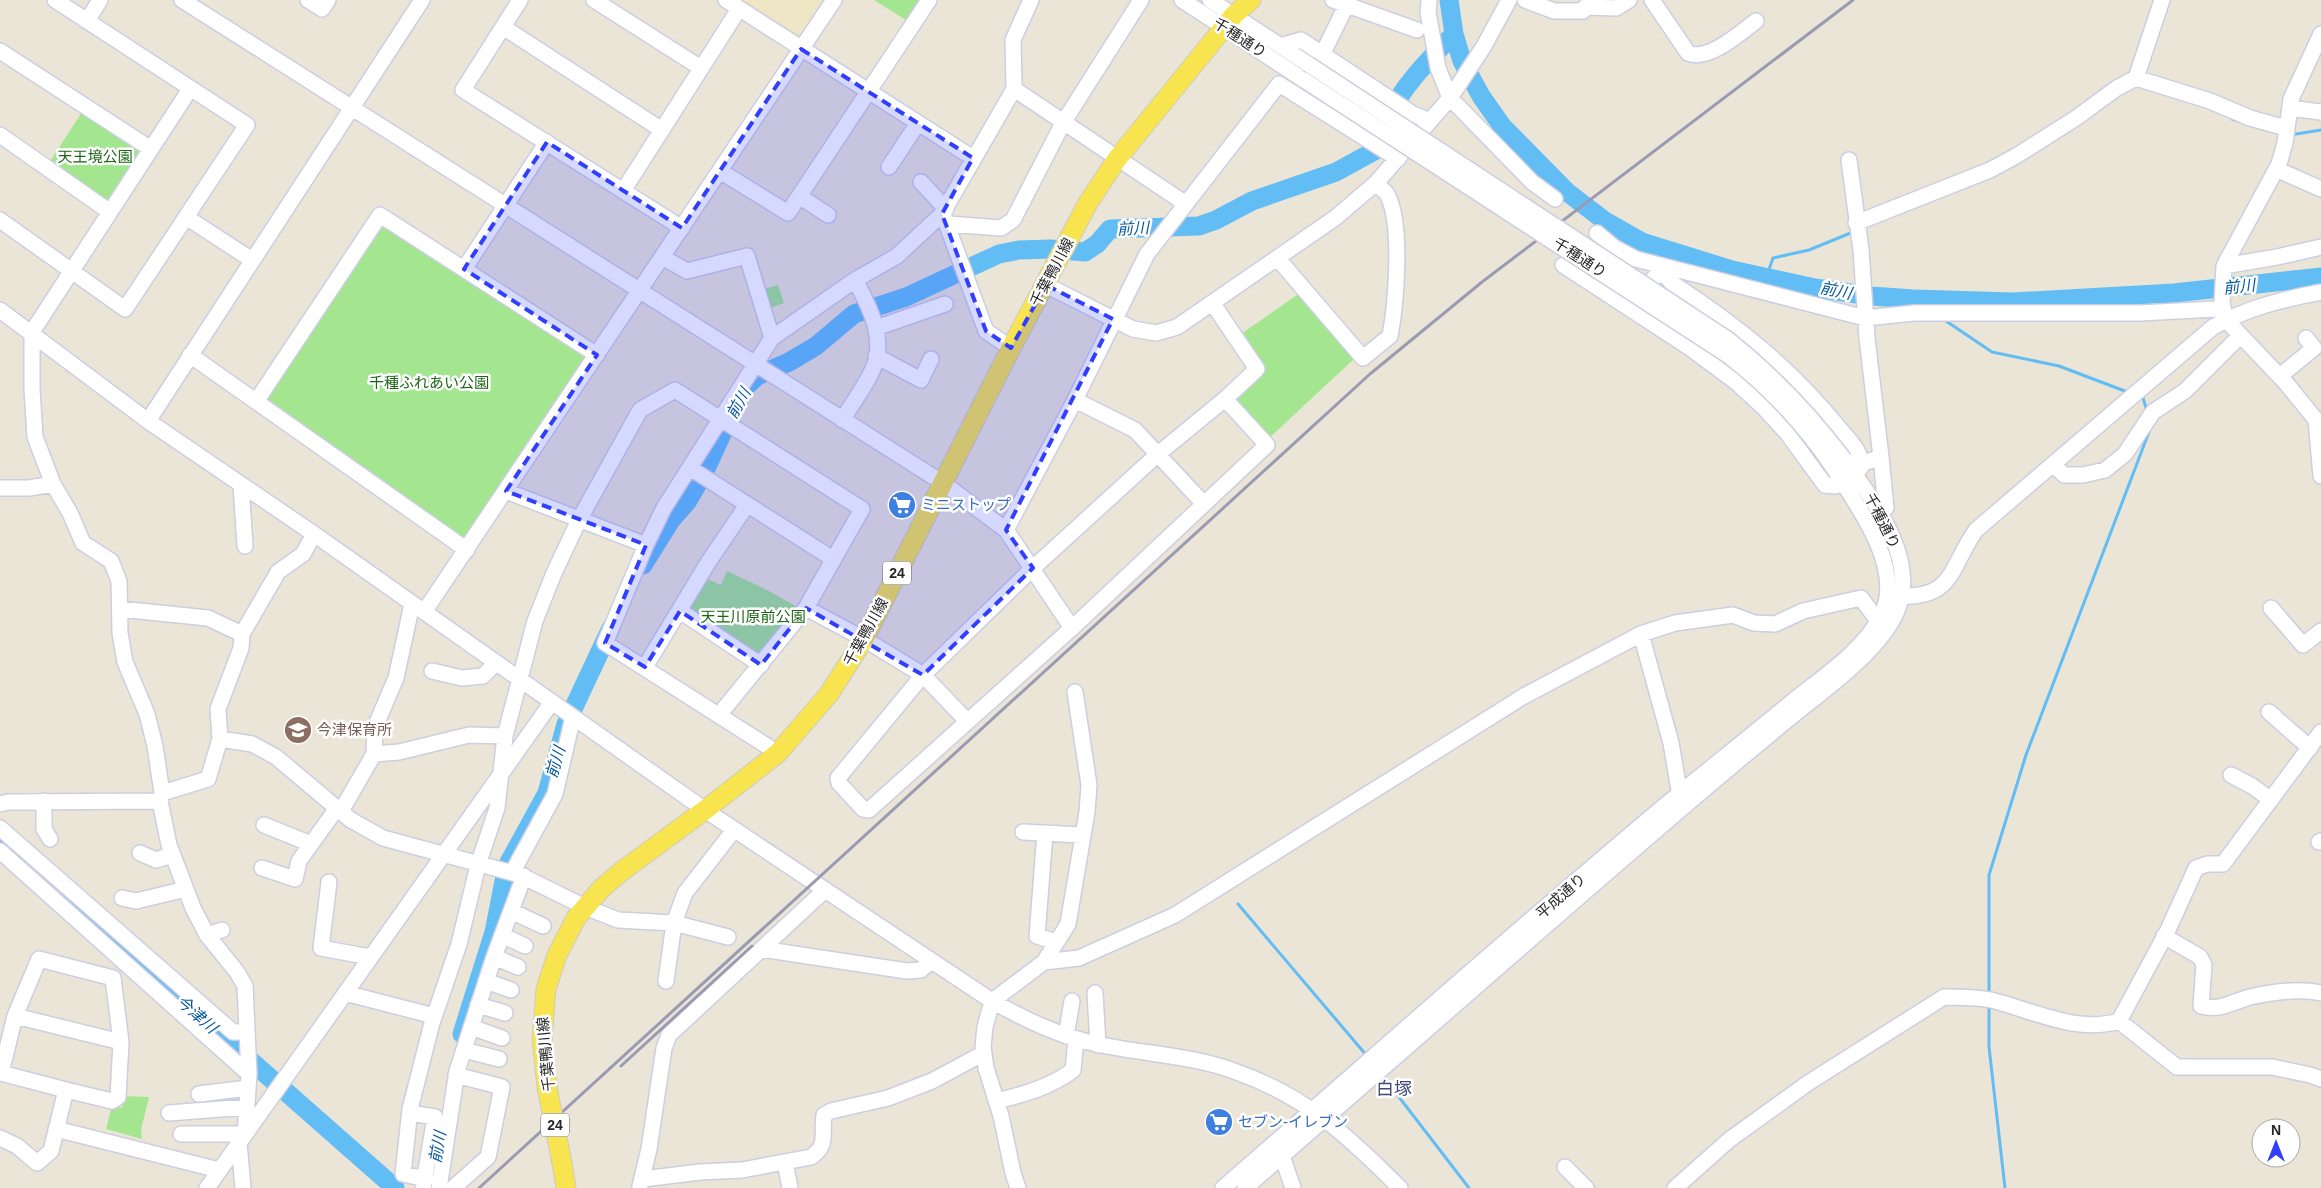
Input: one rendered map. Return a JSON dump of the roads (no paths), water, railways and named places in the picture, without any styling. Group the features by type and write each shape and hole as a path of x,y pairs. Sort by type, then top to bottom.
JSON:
{"main road":[{"name":"千葉鴨川線","path":"566,1188 548,1087 542,1031 546,989 566,934 585,907 622,871 778,753 829,694 864,639 1011,348 1088,203 1117,159 1232,14 1251,0"}],"street":[{"path":"0,220 125,309 247,124 190,89 55,0"},
{"path":"87,21 100,0"},
{"path":"182,0 943,483 1006,530 1072,628"},
{"path":"308,0 322,9 328,0"},
{"path":"148,421 422,0"},
{"path":"520,0 463,90 682,228"},
{"path":"594,0 701,68"},
{"path":"726,0 973,158"},
{"path":"262,868 295,879 299,861 339,810 374,754 376,727 396,678 418,608 467,550 834,0"},
{"path":"720,171 788,213 929,0"},
{"path":"778,753 606,643 646,545 664,508 772,338 856,280 897,256 945,216 973,158 1014,89 1013,40 1031,0"},
{"path":"945,216 1001,228 1013,220 1063,123 1141,0"},
{"name":"千種通り","path":"1182,0 1232,14 1304,80 1729,356 1754,375 1790,410 1839,463 1853,473 1885,525 1897,550 1901,565 1894,596"},
{"name":"千種通り","path":"1210,0 1729,340 1783,386 1803,408 1839,463"},
{"path":"1333,0 1349,3 1417,30"},
{"path":"1429,0 1428,12 1438,68 1450,98 1532,182 1555,199"},
{"path":"1046,285 1133,329 1156,333 1177,327 1278,259 1356,202 1376,183 1450,98 1484,46 1509,0"},
{"path":"1525,0 1554,11 1583,11 1585,7 1616,8 1629,0"},
{"path":"1652,0 1680,43 1688,53 1694,56 1702,56 1721,46 1756,21"},
{"path":"1857,228 1981,174 2016,156 2076,118 2117,88 2136,78 2162,0"},
{"path":"1323,53 1349,3"},
{"path":"623,191 739,9"},
{"path":"503,27 662,130"},
{"path":"2225,315 2224,266 2276,169 2286,134 2291,99 2321,34"},
{"path":"1280,46 1302,40 1412,114 1430,121"},
{"path":"0,51 151,149"},
{"path":"2136,78 2210,101 2286,134"},
{"path":"1006,530 1075,400 1113,319 1148,254 1279,84 1398,159"},
{"path":"190,89 32,332 32,389 35,437 53,484 70,513 84,543 111,561 119,581 120,633 125,662 147,714 155,746 168,846 207,935 237,972 245,986 248,1032 248,1081 242,1138 243,1188"},
{"path":"1014,89 1186,204"},
{"path":"2290,108 2321,112"},
{"path":"889,167 918,123"},
{"path":"0,135 110,212"},
{"path":"464,269 547,142"},
{"path":"1850,160 1886,508"},
{"path":"2276,169 2321,189"},
{"path":"921,182 945,216 986,331 1011,348"},
{"path":"1278,259 1363,358 1390,336 1397,281 1393,216 1386,194 1376,183"},
{"path":"799,196 828,216"},
{"path":"257,400 380,215 597,354"},
{"path":"186,217 252,260"},
{"path":"1881,457 1835,486 1825,485 1787,433 1743,388 1690,348 1565,267 1601,237 1636,259 1865,318 1914,313 2140,313 2216,309 2225,315 2240,336 2318,418 2321,476"},
{"path":"2224,266 2321,247"},
{"path":"662,257 687,271 747,256 772,338"},
{"path":"1631,310 1657,274 1665,275 1672,283 1733,324 1793,376 1859,453 1853,473"},
{"path":"1681,289 1692,274"},
{"path":"842,420 873,370 876,356 876,328 868,303 856,280"},
{"path":"1894,596 1925,594 1944,585 1954,572 1964,547 1976,530 2225,315 2280,300 2321,292"},
{"path":"876,328 945,304"},
{"path":"1212,304 1257,369 1158,454 1033,568 923,675 838,778 839,783 863,809 870,810 1072,628 1266,445 1225,398"},
{"path":"0,310 32,332 148,421 314,534 705,810 824,891 992,1001 1041,1027 1071,1038 1098,1045 1175,1057 1234,1070 1279,1091 1319,1114 1355,1144 1400,1188"},
{"path":"2053,464 2064,476 2083,475 2105,470 2125,454 2152,412 2184,391 2240,336"},
{"path":"2280,376 2314,348 2306,338"},
{"path":"190,355 257,400 467,550"},
{"path":"876,356 921,380 931,359"},
{"path":"429,1185 403,1174 410,1113 434,1016 459,944 478,865 498,808 505,736 535,621 554,573 579,520 640,410 675,390 862,509 806,608 719,715"},
{"path":"1075,400 1135,430 1204,504"},
{"path":"690,468 833,559"},
{"path":"0,488 29,488 53,484"},
{"path":"241,485 245,546"},
{"path":"506,491 646,545"},
{"path":"644,667 747,505"},
{"path":"0,788 4,803 161,797 208,779 220,739 218,710 240,648 242,634 278,572 303,554 314,534"},
{"name":"平成通り","path":"1223,1188 1319,1114 1851,653 1878,621 1885,606 1894,596"},
{"name":"平成通り","path":"1681,801 1858,660 1887,630 1895,616 1894,596"},
{"path":"1044,962 1079,958 1175,915 1524,696 1641,634 1675,623 1733,615 1754,623 1775,624 1803,611 1861,598 1878,621"},
{"path":"806,608 864,639 923,675 967,721"},
{"path":"2271,608 2303,645 2321,632"},
{"path":"120,609 208,618 242,634"},
{"path":"680,611 761,665"},
{"path":"1641,634 1671,743 1681,801"},
{"path":"432,671 462,678 483,676 496,663"},
{"path":"1018,1188 989,1080 984,1053 985,1027 992,1001 1044,962 1068,924 1082,835 1088,812 1089,785 1075,692"},
{"path":"207,1188 552,702"},
{"path":"2269,712 2310,748"},
{"path":"429,1185 456,1076 471,1027 511,911 518,875 555,794 573,717"},
{"path":"2119,1021 2164,936 2196,868 2207,864 2223,864 2321,732"},
{"path":"374,754 399,752 469,735 505,736"},
{"path":"220,739 252,744 276,757 351,820 383,838 518,875 585,907 618,920 674,923 728,937"},
{"path":"2231,775 2259,790 2271,800"},
{"path":"44,801 44,829 50,838"},
{"path":"264,825 311,844"},
{"path":"0,828 233,1032 248,1032"},
{"path":"666,981 674,923 685,893 734,830"},
{"path":"1023,832 1082,835"},
{"path":"1045,833 1037,936 1056,942"},
{"path":"0,851 248,1081"},
{"path":"140,853 156,860 172,855"},
{"path":"330,882 321,948 370,957"},
{"path":"122,898 136,901 186,889"},
{"path":"824,891 669,1035 664,1048 645,1183 700,1172 742,1170 811,1156 820,1151 823,1142 824,1115 831,1111 888,1098 932,1081 984,1053"},
{"path":"511,911 543,926"},
{"path":"207,935 222,930"},
{"path":"502,935 526,946"},
{"path":"2164,936 2200,957 2204,964 2201,1006 2222,1008 2250,998 2297,990 2321,993"},
{"path":"762,949 907,971 921,970 931,962"},
{"path":"494,957 518,967"},
{"path":"39,959 113,978 121,1042 118,1097 112,1101 1,1073 15,1016 39,959"},
{"path":"486,981 511,990"},
{"path":"345,993 434,1016"},
{"path":"1095,993 1098,1045"},
{"path":"1675,1188 1729,1140 1808,1083 1944,997 1970,997 1990,1000 2074,1024 2094,1025 2119,1021 2178,1067 2272,1067 2321,1079"},
{"path":"996,1101 1024,1094 1065,1076 1072,1070 1072,1001"},
{"path":"478,1005 505,1013"},
{"path":"15,1016 121,1042"},
{"path":"471,1027 502,1038"},
{"path":"464,1050 499,1059"},
{"path":"453,1188 488,1157 502,1087 456,1076"},
{"path":"199,1094 248,1081"},
{"path":"0,1138 17,1146 37,1163 51,1151 66,1090"},
{"path":"169,1113 246,1107"},
{"path":"410,1113 435,1117 430,1146 429,1185"},
{"name":"平成通り","path":"1244,1188 1282,1156 1319,1114"},
{"path":"56,1129 219,1170"},
{"path":"181,1134 242,1138"},
{"path":"406,1144 430,1146"},
{"path":"1282,1156 1293,1188"},
{"path":"785,1162 790,1188"},
{"path":"1565,1167 1586,1188"}],"waterway":[{"name":"前川","path":"1449,0 1454,34 1462,61 1481,96 1502,126 1567,192 1605,221 1642,242 1732,270 1815,288 1871,296 1913,299 2013,302 2174,293 2321,277"},
{"name":"前川","path":"643,565 671,520 687,502 704,473 742,390 757,376 789,362 816,346 854,314 906,297 999,254 1019,250 1050,249 1085,252 1097,244 1110,229 1199,226 1216,220 1252,201 1336,172 1378,149 1387,119 1402,93 1418,72 1454,34"},
{"path":"2232,119 2281,134"},
{"path":"2290,135 2321,130"},
{"path":"1766,278 1773,258 1809,250 1853,232"},
{"name":"前川","path":"1913,299 1925,307"},
{"path":"1943,319 1992,352 2059,366 2130,393"},
{"path":"2139,396 2143,398 2147,411"},
{"path":"1989,996 1989,875 2026,755 2152,424"},
{"name":"前川","path":"462,1034 494,932 507,866 547,793 566,724 611,628"},
{"name":"今津川","path":"0,840 395,1188"},
{"path":"1238,904 1367,1056"},
{"path":"1989,1005 1989,1047 2005,1188"},
{"path":"1382,1075 1469,1188"}],"railway":[{"path":"479,1188 1370,374 1482,282 1853,0"},
{"path":"621,1066 752,946"}],"place":[{"name":"ミニストップ","path":"902,505"},
{"name":"今津保育所","path":"298,730"},
{"name":"セブン-イレブン","path":"1219,1122"}],"district":[{"name":"白塚","path":"1394,1089"}],"park label":[{"name":"天王境公園","path":"95,157"},
{"name":"千種ふれあい公園","path":"429,383"},
{"name":"天王川原前公園","path":"753,617"}]}
